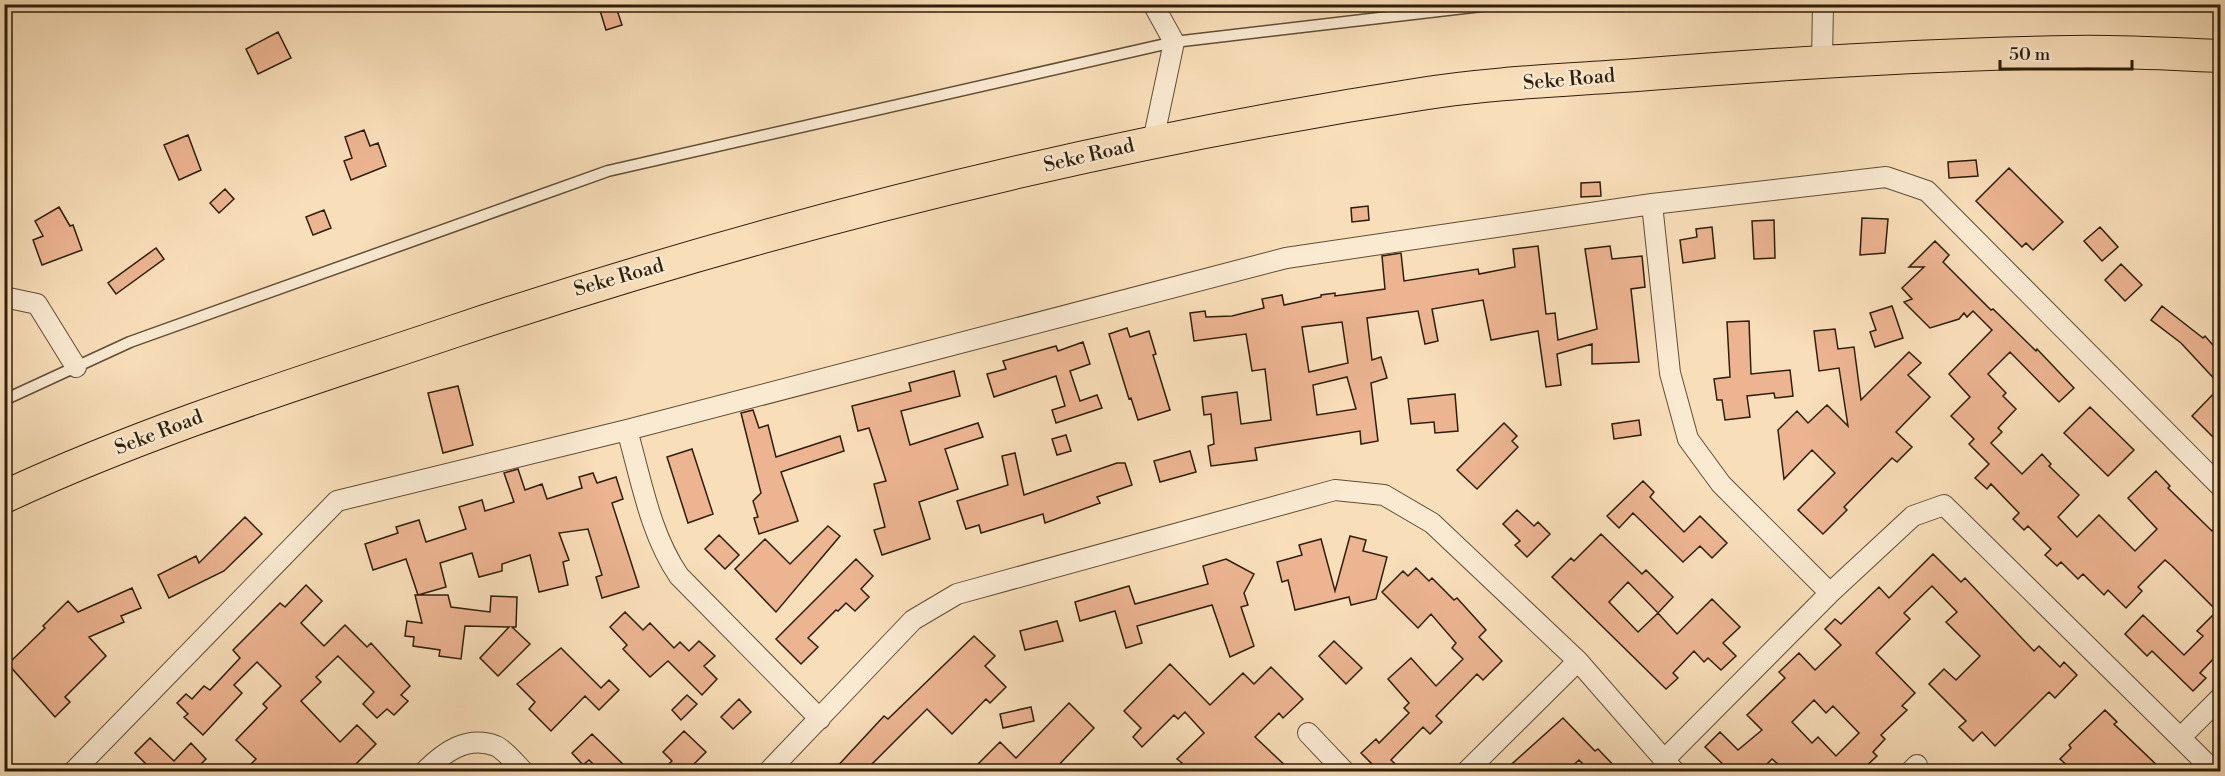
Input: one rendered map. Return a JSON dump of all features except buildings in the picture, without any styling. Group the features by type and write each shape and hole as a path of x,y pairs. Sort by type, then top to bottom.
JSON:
{"main road":[{"name":"Seke Road","path":"4,497 50,476 217,411 578,290 831,217 1153,141 1427,93 1822,60 2076,51 2220,56"}],"street":[{"path":"1153,4 1174,42 1153,141"},
{"path":"1822,60 1823,4"},
{"path":"73,771 337,501 627,430 1286,258 1652,204 1886,177 1927,191 2220,486"},
{"path":"1652,204 1670,373 1688,439 1721,484 1830,593"},
{"path":"4,297 37,304 76,367"},
{"path":"627,430 659,540 668,560 679,576 820,719"},
{"path":"768,771 913,620 957,594 1335,490 1384,495 1432,523 1578,661 1669,766 1830,593 1912,516 1944,505 2215,771"},
{"path":"1466,771 1578,661"},
{"path":"2181,737 2220,698"},
{"path":"1308,733 1345,771"},
{"path":"424,771 442,754 469,742 497,746 524,771"}],"lane":[{"path":"4,400 130,342 608,171 1174,42 1499,4"}]}
